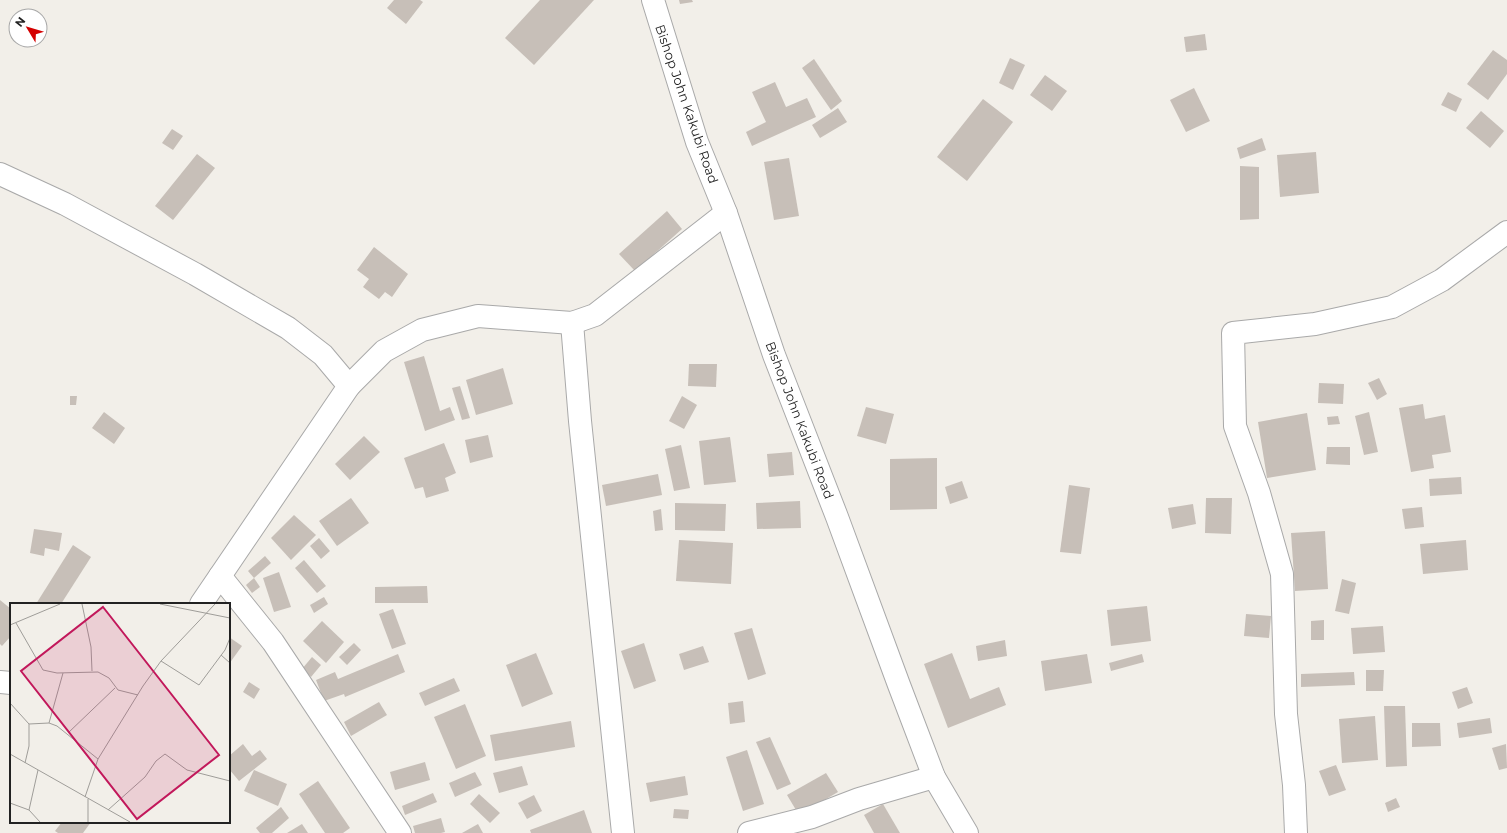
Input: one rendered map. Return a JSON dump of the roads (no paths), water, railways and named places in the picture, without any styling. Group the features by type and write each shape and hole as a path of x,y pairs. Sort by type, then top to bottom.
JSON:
{"street":[{"name":"Bishop John Kakubi Road","path":"653,0 697,142 726,213 774,355 837,517 898,685 934,777 967,833"},
{"path":"0,174 79,212 195,274 288,328 323,355 349,386"},
{"path":"202,603 349,386 384,351 422,330 478,316 572,323 596,314 726,213"},
{"path":"1296,833 1294,785 1286,714 1282,574 1259,493 1235,426 1233,333 1315,324 1392,307 1442,280 1507,232"},
{"path":"572,323 580,422 623,833"},
{"path":"220,576 273,642 400,833"},
{"path":"0,682 10,683"},
{"path":"749,833 812,817 858,799 934,777"}]}
